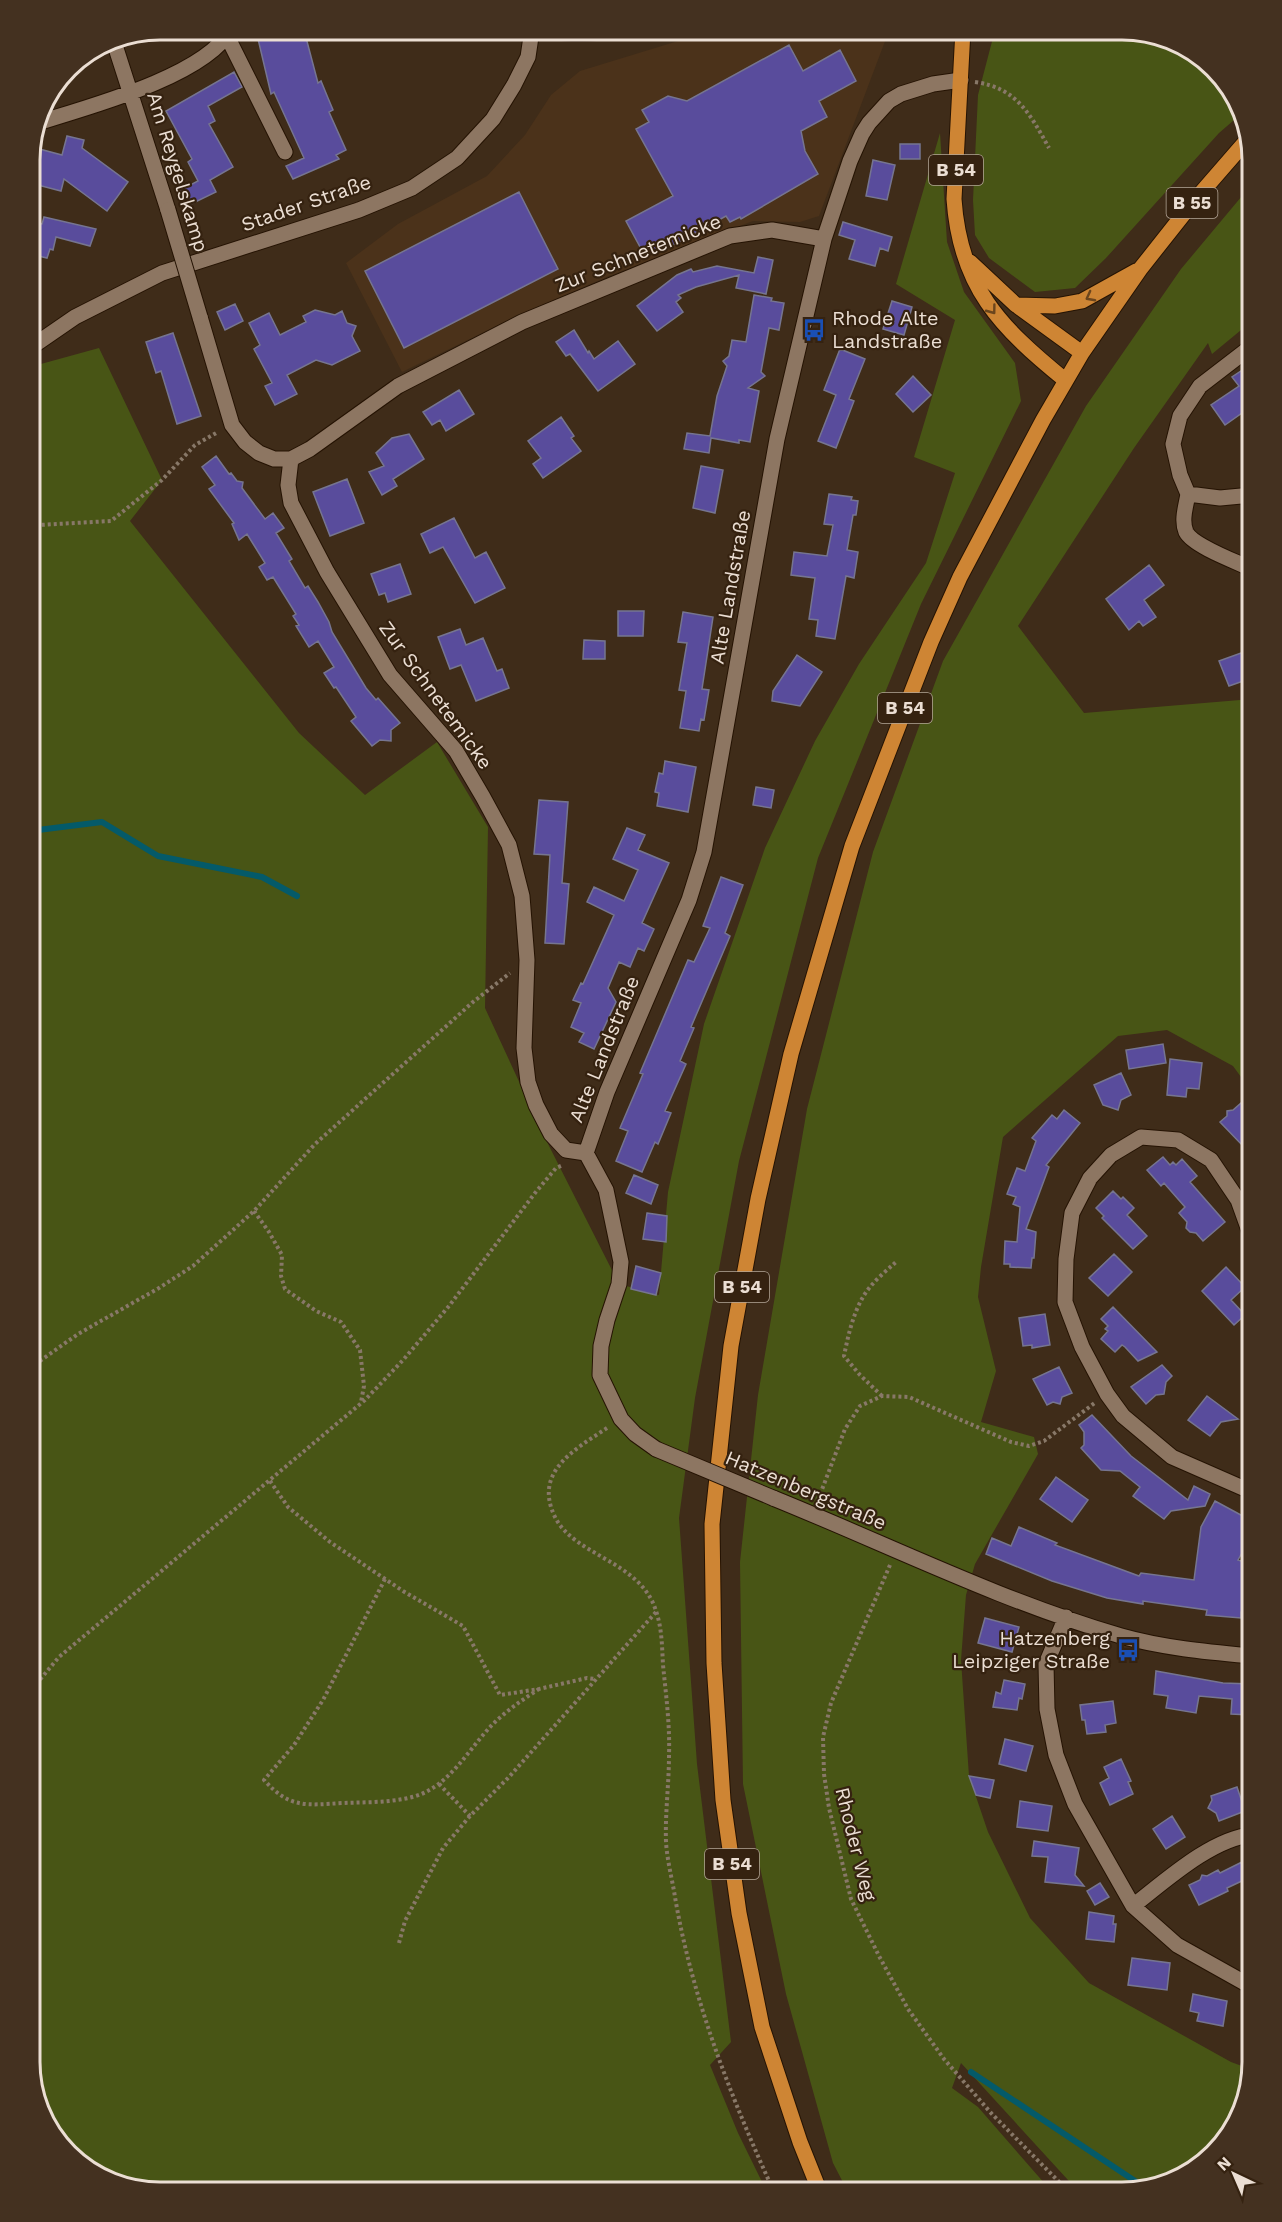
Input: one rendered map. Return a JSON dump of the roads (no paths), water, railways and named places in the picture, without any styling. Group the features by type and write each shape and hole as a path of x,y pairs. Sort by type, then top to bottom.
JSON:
{"main road":[{"name":"B 54","path":"963,41 954,199 956,223 966,258 977,287 988,306 1005,326 1065,380"},
{"name":"B 55","path":"1082,353 1141,268 1240,148"},
{"path":"966,258 1016,305 1082,353"},
{"path":"1016,305 1055,306 1082,301 1141,268"},
{"name":"B 54","path":"816,2182 800,2142 762,2027 739,1913 723,1800 714,1663 712,1524 731,1346 758,1199 791,1054 852,846 931,642 960,577 1065,380 1082,353"}],"street":[{"path":"49,119 131,94 201,60 222,40"},
{"path":"232,40 285,152"},
{"name":"Stader Straße","path":"41,340 75,317 128,288 162,273 359,210 412,188 457,158 493,119 528,57 530,40"},
{"name":"Am Reygelskamp","path":"116,49 168,210 232,425 245,442 259,453 274,459 291,459"},
{"name":"Alte Landstraße","path":"586,1153 606,1092 689,900 704,852 777,439 824,239 850,162 869,123 890,101 901,94 933,84 961,80"},
{"name":"Zur Schnetemicke","path":"586,1153 566,1150 551,1134 536,1105 528,1082 524,1048 527,960 522,896 509,845 456,751 390,675 327,572 291,503 288,484 291,459 310,449 398,386 512,328 730,236 772,230 824,239"},
{"path":"1241,354 1200,386 1180,416 1173,444 1180,476 1188,494 1184,519 1186,533 1200,544 1241,564"},
{"path":"1188,494 1220,498 1241,496"},
{"path":"1241,1208 1238,1200 1211,1160 1178,1140 1141,1137 1111,1155 1090,1178 1072,1213 1066,1258 1065,1302 1082,1347 1107,1394 1123,1416 1172,1456 1241,1487"},
{"name":"Hatzenbergstraße","path":"586,1153 606,1190 621,1262 619,1284 601,1346 600,1375 621,1419 635,1434 656,1449 896,1551 968,1581 1066,1617 1123,1636 1193,1650 1241,1655"},
{"path":"1066,1617 1046,1664 1047,1709 1056,1755 1075,1804 1132,1906 1177,1945 1241,1981"},
{"path":"1132,1906 1194,1858 1241,1836"}],"waterway":[{"path":"41,830 102,822 158,856 262,877 297,896"},
{"path":"971,2072 1134,2180"}],"place":[{"name":"Rhode Alte Landstraße","path":"814,330"},
{"name":"Hatzenberg Leipziger Straße","path":"1128,1650"}]}
